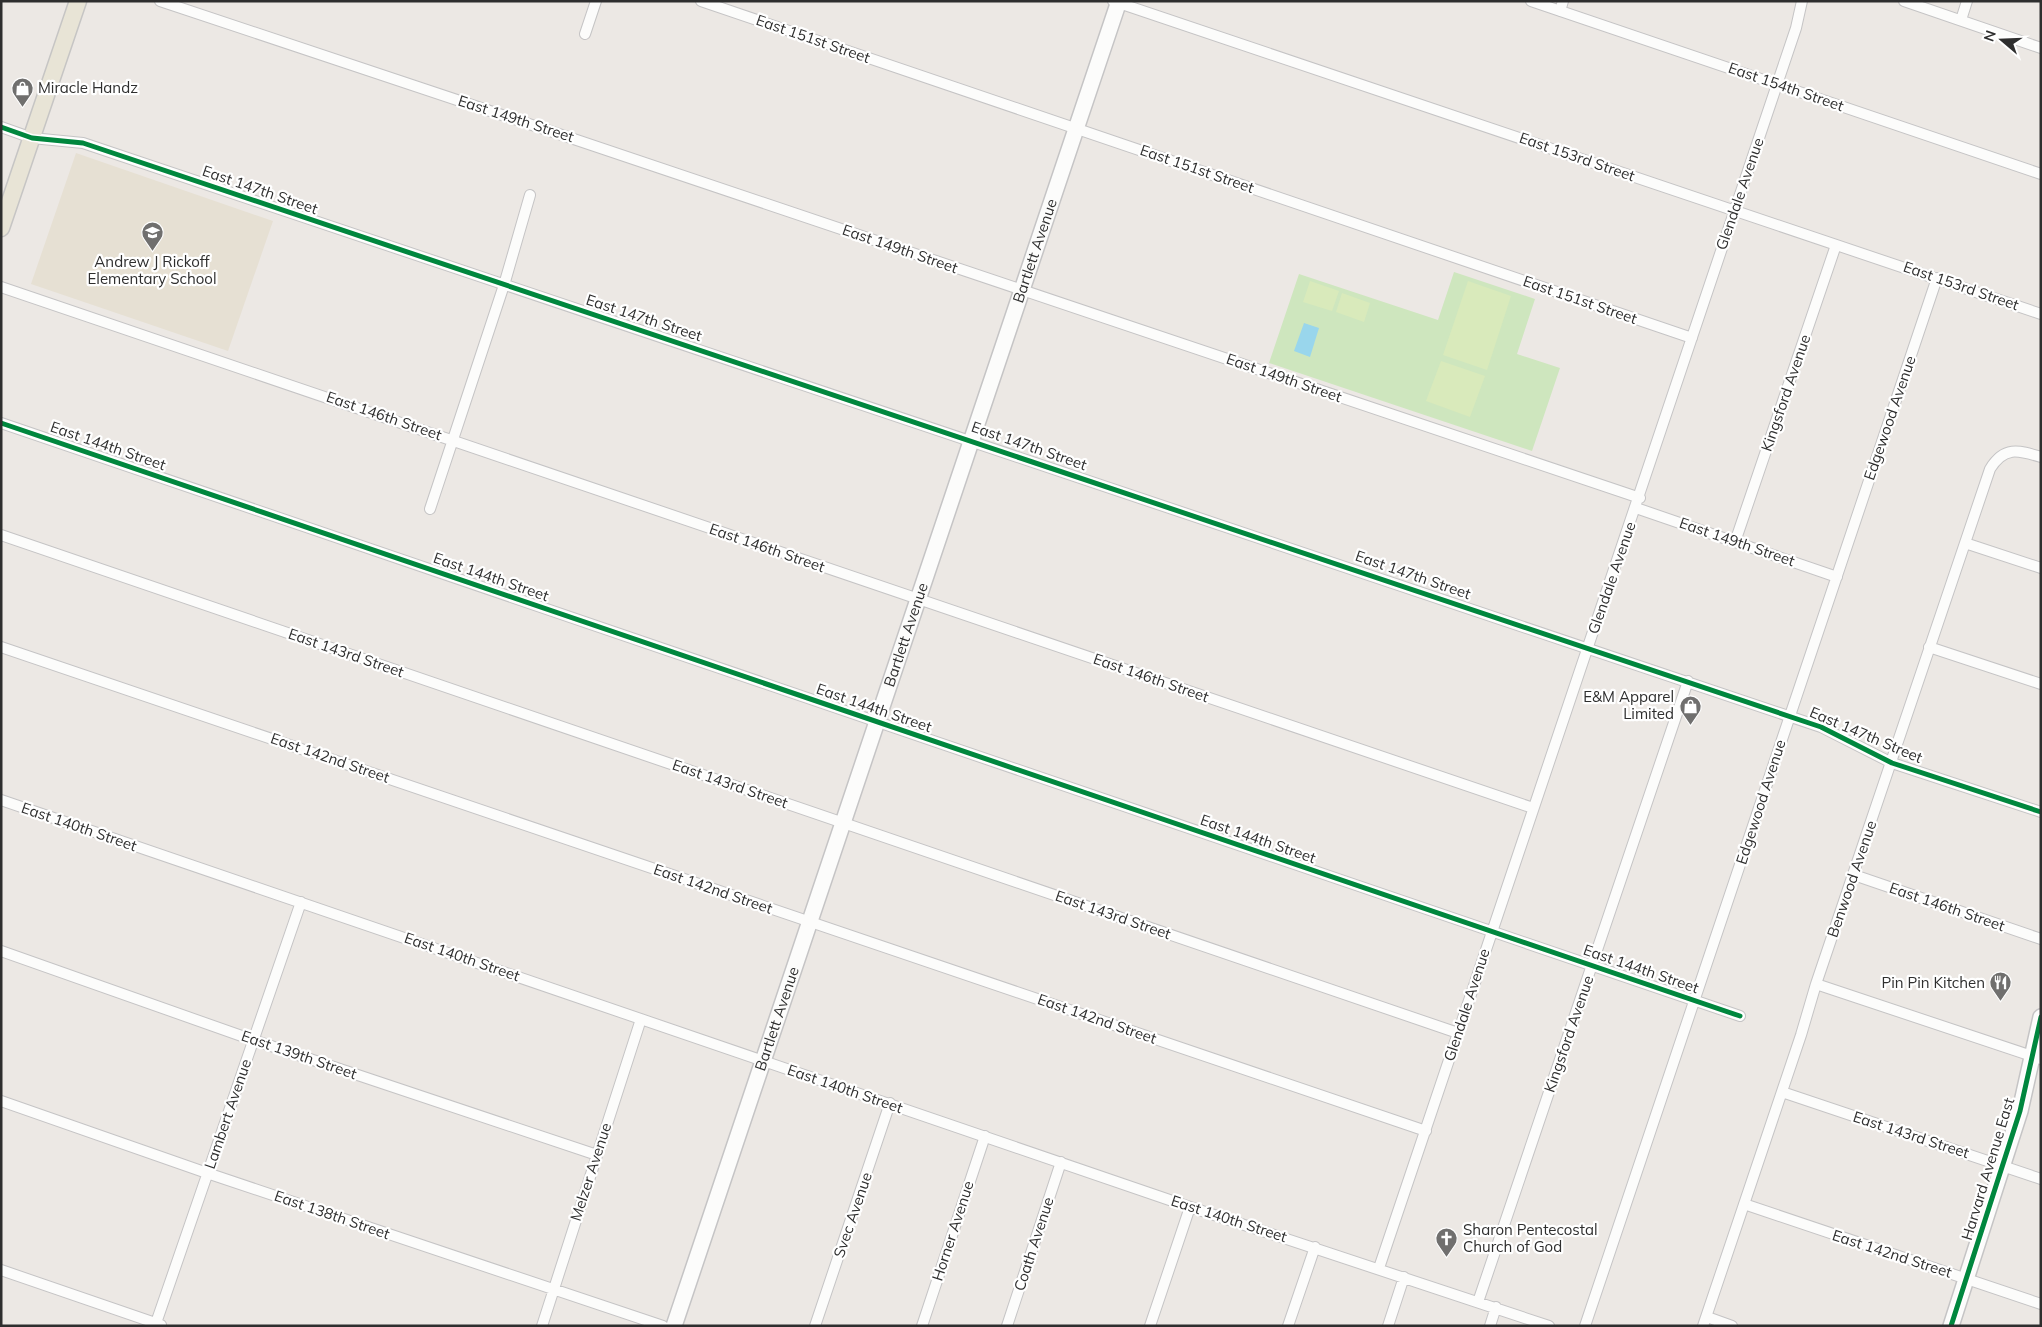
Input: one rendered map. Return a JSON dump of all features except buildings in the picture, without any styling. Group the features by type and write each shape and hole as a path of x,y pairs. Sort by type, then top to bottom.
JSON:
{"main road":[{"path":"1,228 78,1"}],"street":[{"name":"East 149th Street","path":"160,1 544,128 1022,291 1638,503 1736,542 1837,577"},
{"path":"585,34 596,1"},
{"name":"East 151st Street","path":"701,1 1692,338"},
{"name":"East 154th Street","path":"1531,1 1561,6 1777,84 2041,174"},
{"name":"Glendale Avenue","path":"1379,1268 1491,932 1638,503 1796,28 1802,1"},
{"path":"1904,1 2041,48"},
{"path":"1961,20 1967,1"},
{"name":"Bartlett Avenue","path":"674,1326 1077,128 1117,2"},
{"name":"East 153rd Street","path":"1117,2 2041,314"},
{"name":"East 147th Street","path":"1,127 32,138 83,143 972,440 1821,727 1892,763 2041,812"},
{"path":"430,509 504,285 530,195"},
{"name":"Kingsford Avenue","path":"1736,542 1836,245"},
{"name":"Edgewood Avenue","path":"1585,1326 1937,278"},
{"name":"East 146th Street","path":"1,287 1534,808"},
{"name":"East 144th Street","path":"1,423 1740,1016"},
{"name":"Benwood Avenue","path":"1705,1321 1816,984 1990,469 1995,461 2013,451 2021,451 2041,457"},
{"name":"East 143rd Street","path":"1,535 1458,1033"},
{"path":"1965,543 2041,568"},
{"name":"East 142nd Street","path":"1,646 1426,1131"},
{"path":"1929,648 2041,684"},
{"name":"Kingsford Avenue","path":"1478,1302 1688,681"},
{"name":"East 140th Street","path":"1,800 1190,1207 1379,1268 1549,1326"},
{"name":"East 146th Street","path":"1854,875 2041,939"},
{"name":"Lambert Avenue","path":"157,1325 207,1173 301,902"},
{"name":"East 139th Street","path":"1,951 253,1040 597,1155"},
{"path":"1816,984 2037,1057"},
{"name":"Harvard Avenue East","path":"1951,1326 2037,1057 2041,1016"},
{"name":"Melzer Avenue","path":"542,1326 641,1018"},
{"name":"East 143rd Street","path":"1782,1092 2041,1179"},
{"name":"East 138th Street","path":"1,1101 207,1173 663,1326"},
{"name":"Svec Avenue","path":"815,1326 890,1104"},
{"name":"Horner Avenue","path":"922,1326 985,1136"},
{"name":"Coath Avenue","path":"1007,1326 1061,1162"},
{"name":"East 142nd Street","path":"1744,1204 2041,1304"},
{"path":"1150,1326 1190,1207"},
{"path":"1288,1326 1315,1247"},
{"path":"1,1270 157,1325"},
{"path":"1388,1326 1404,1277"},
{"path":"1490,1326 1496,1308"},
{"path":"1705,1321 1732,1326"}],"shaded area":[{"name":"Andrew J Rickoff Elementary School","path":"76,153 273,221 228,351 31,284"}],"green space":[{"path":"1454,272 1535,299 1517,354 1560,368 1532,451 1269,363 1299,274 1438,320"},
{"path":"1310,281 1339,291 1332,311 1303,302"},
{"path":"1468,281 1511,296 1487,370 1443,355"},
{"path":"1342,293 1370,303 1364,322 1336,312"},
{"path":"1441,361 1485,376 1470,417 1426,401"}],"water":[{"path":"1304,323 1319,328 1310,357 1294,351"}],"cycle path":[{"path":"1,127 32,138 83,143 1821,727 1892,763 2041,812"},
{"path":"1,423 1740,1016"},
{"path":"1951,1326 2020,1111 2041,1017"}],"place":[{"name":"Miracle Handz","path":"22,107"},
{"name":"Andrew J Rickoff Elementary School","path":"152,252"},
{"name":"E&M Apparel Limited","path":"1690,725"},
{"name":"Pin Pin Kitchen","path":"2001,1002"},
{"name":"Sharon Pentecostal Church of God","path":"1447,1258"}]}
